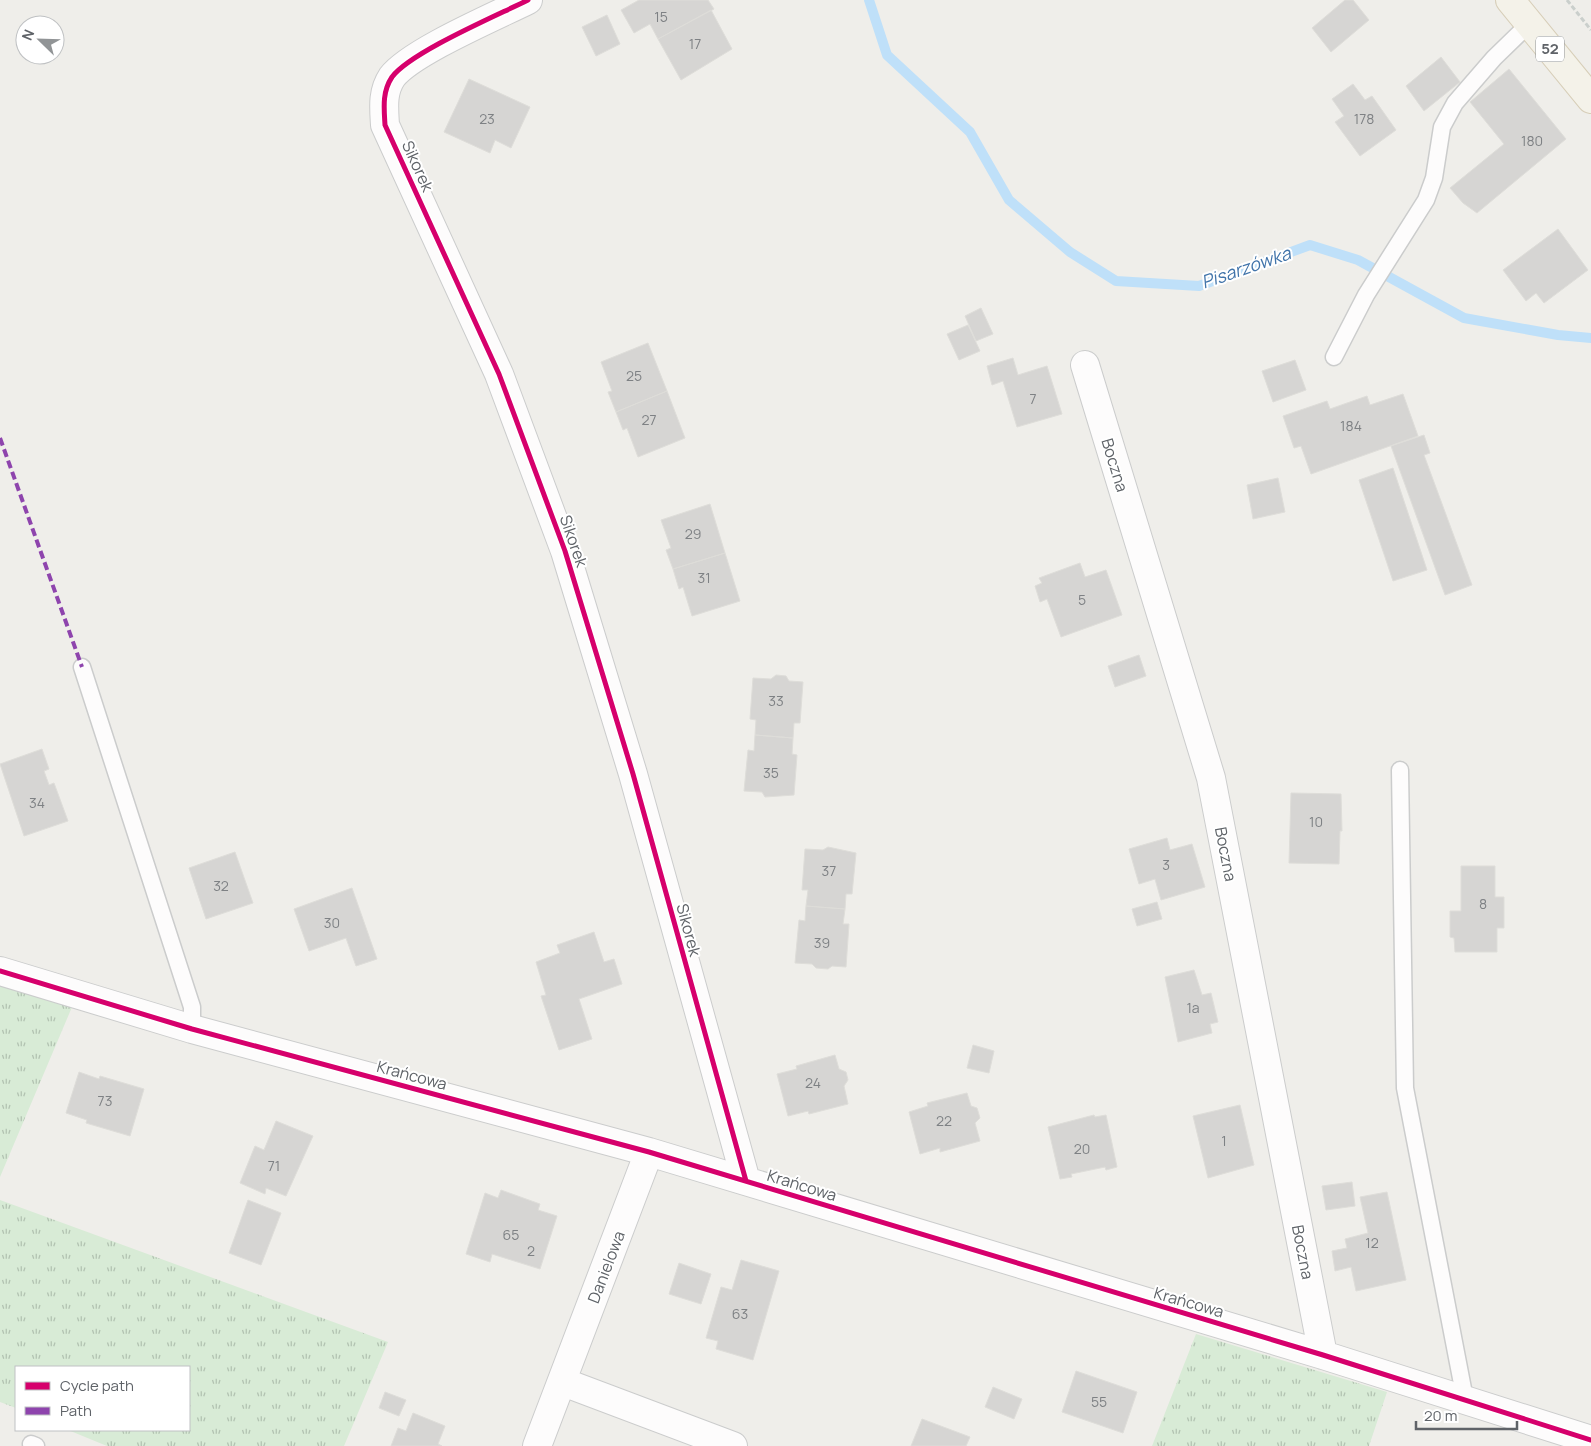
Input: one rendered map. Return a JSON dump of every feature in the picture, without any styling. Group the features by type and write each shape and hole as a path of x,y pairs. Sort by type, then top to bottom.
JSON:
{"main road":[{"name":"52","path":"1510,0 1591,99"}],"street":[{"name":"Sikorek","path":"528,0 409,62 392,78 383,98 385,125 499,374 565,551 633,774 746,1181"},
{"name":"Boczna","path":"1084,364 1211,778 1323,1354"},
{"name":"Krańcowa","path":"0,971 192,1028 649,1152 1323,1354 1591,1440"},
{"name":"Danielowa","path":"536,1446 563,1382 649,1152"},
{"path":"563,1382 733,1446"}],"lane":[{"path":"1334,357 1366,295 1426,200 1434,178 1442,127 1454,102 1494,58 1530,24"},
{"path":"82,667 192,1007 192,1028"},
{"path":"1400,770 1405,1088 1465,1399"}],"path":[{"path":"1567,0 1591,30"}],"green space":[{"path":"0,986 72,1007 0,1177"},
{"path":"0,1200 388,1342 344,1446 107,1446 70,1431 190,1431 190,1366 15,1366 15,1408 0,1402"},
{"path":"1196,1334 1387,1392 1369,1446 1152,1446"}],"building":[{"path":"639,0 708,0 714,9 658,39 650,24 634,33 621,10"},
{"path":"1345,0 1353,0 1369,20 1331,52 1312,28"},
{"path":"711,10 732,49 681,80 658,39"},
{"path":"607,15 620,44 596,56 582,27"},
{"path":"1441,57 1460,82 1424,111 1406,86"},
{"path":"1509,69 1566,139 1477,213 1463,203 1450,188 1504,144 1470,102"},
{"path":"469,79 530,107 511,148 495,140 490,153 444,132"},
{"path":"1353,84 1365,100 1372,96 1396,130 1360,156 1335,122 1344,116 1332,99"},
{"path":"1558,229 1588,270 1544,303 1536,293 1526,301 1503,270"},
{"path":"981,308 993,334 976,341 965,316"},
{"path":"968,325 980,351 959,360 947,334"},
{"path":"648,343 667,391 616,412 608,392 612,391 601,362"},
{"path":"1013,358 1018,375 1047,366 1062,414 1017,427 1003,381 992,385 987,366"},
{"path":"1295,360 1306,390 1273,402 1262,371"},
{"path":"667,391 685,438 638,457 627,428 623,430 616,412"},
{"path":"1403,394 1418,436 1311,474 1301,446 1294,448 1283,416 1327,401 1330,409 1367,396 1370,405"},
{"path":"1424,435 1430,453 1424,455 1472,585 1445,595 1391,446"},
{"path":"1393,468 1427,570 1393,581 1359,480"},
{"path":"1278,478 1285,512 1253,519 1247,485"},
{"path":"710,504 725,553 673,569 666,550 671,548 661,520"},
{"path":"725,553 740,601 692,616 683,587 679,589 673,569"},
{"path":"1080,563 1085,577 1106,570 1122,615 1061,637 1047,599 1040,602 1035,586 1042,583 1039,578"},
{"path":"1139,655 1146,676 1115,687 1108,666"},
{"path":"776,675 786,676 789,681 803,682 800,723 794,723 793,738 755,735 756,720 750,719 753,678 771,679"},
{"path":"755,735 793,738 792,754 797,755 794,795 765,797 762,792 744,791 748,750 754,751"},
{"path":"42,749 49,769 44,771 49,785 54,783 68,821 24,836 0,764"},
{"path":"1291,793 1341,794 1342,831 1340,831 1339,864 1289,863"},
{"path":"1167,838 1170,850 1192,844 1205,887 1161,900 1155,879 1139,884 1129,849"},
{"path":"828,847 856,853 852,894 846,894 845,909 806,906 808,890 802,890 805,849 823,850"},
{"path":"235,852 253,903 206,919 189,868"},
{"path":"1461,866 1495,866 1495,897 1504,897 1504,928 1497,928 1497,952 1455,952 1454,938 1450,937 1450,911 1461,911"},
{"path":"352,888 377,959 356,966 346,938 309,951 294,909"},
{"path":"1157,902 1162,919 1137,926 1132,909"},
{"path":"806,906 845,909 843,924 849,924 846,967 832,966 828,969 816,968 812,964 795,963 799,920 805,921"},
{"path":"594,932 604,962 614,959 622,984 579,999 592,1039 559,1050 541,996 546,995 536,962 560,953 557,945"},
{"path":"1194,970 1202,995 1211,993 1218,1022 1210,1024 1212,1033 1178,1042 1165,977"},
{"path":"973,1045 994,1051 989,1073 967,1068"},
{"path":"835,1055 839,1069 846,1072 848,1080 844,1086 848,1104 809,1114 808,1111 788,1116 777,1074 797,1069 796,1066"},
{"path":"79,1072 99,1079 100,1076 144,1089 130,1136 86,1123 87,1120 66,1113"},
{"path":"967,1093 971,1106 977,1108 980,1118 975,1123 980,1141 940,1152 940,1148 920,1154 909,1112 928,1106 927,1103"},
{"path":"1240,1105 1254,1165 1208,1178 1193,1116"},
{"path":"1094,1115 1095,1117 1106,1115 1117,1167 1106,1170 1105,1167 1071,1174 1072,1177 1060,1179 1048,1127"},
{"path":"276,1121 313,1136 286,1196 266,1188 265,1194 240,1183 255,1146 264,1150"},
{"path":"1352,1182 1355,1206 1326,1210 1322,1186"},
{"path":"501,1190 540,1204 538,1210 557,1216 540,1269 492,1254 490,1262 466,1254 485,1193 498,1198"},
{"path":"1387,1192 1406,1280 1356,1291 1351,1267 1335,1271 1332,1251 1347,1248 1345,1239 1368,1233 1360,1197"},
{"path":"248,1200 281,1213 261,1265 229,1253"},
{"path":"741,1260 779,1271 753,1360 716,1349 718,1341 706,1338 721,1287 732,1290"},
{"path":"679,1263 711,1274 701,1304 669,1294"},
{"path":"1076,1371 1137,1392 1123,1433 1062,1412"},
{"path":"993,1387 1022,1399 1014,1419 985,1407"},
{"path":"385,1392 406,1400 399,1416 379,1408"},
{"path":"413,1413 445,1426 438,1444 442,1446 391,1446 398,1428 406,1431"},
{"path":"922,1419 970,1437 966,1446 911,1446"}],"waterway":[{"name":"Pisarzówka","path":"869,0 887,55 970,132 1009,200 1070,252 1116,281 1199,286 1310,245 1358,260 1464,318 1558,335 1591,338"}],"marked path":[{"path":"0,438 82,667"}],"cycle path":[{"path":"528,0 435,46 402,67 392,77 387,88 384,100 385,125 499,374 565,551 633,774 746,1181"},
{"path":"0,971 192,1029 649,1152 1323,1355 1591,1440"}]}
